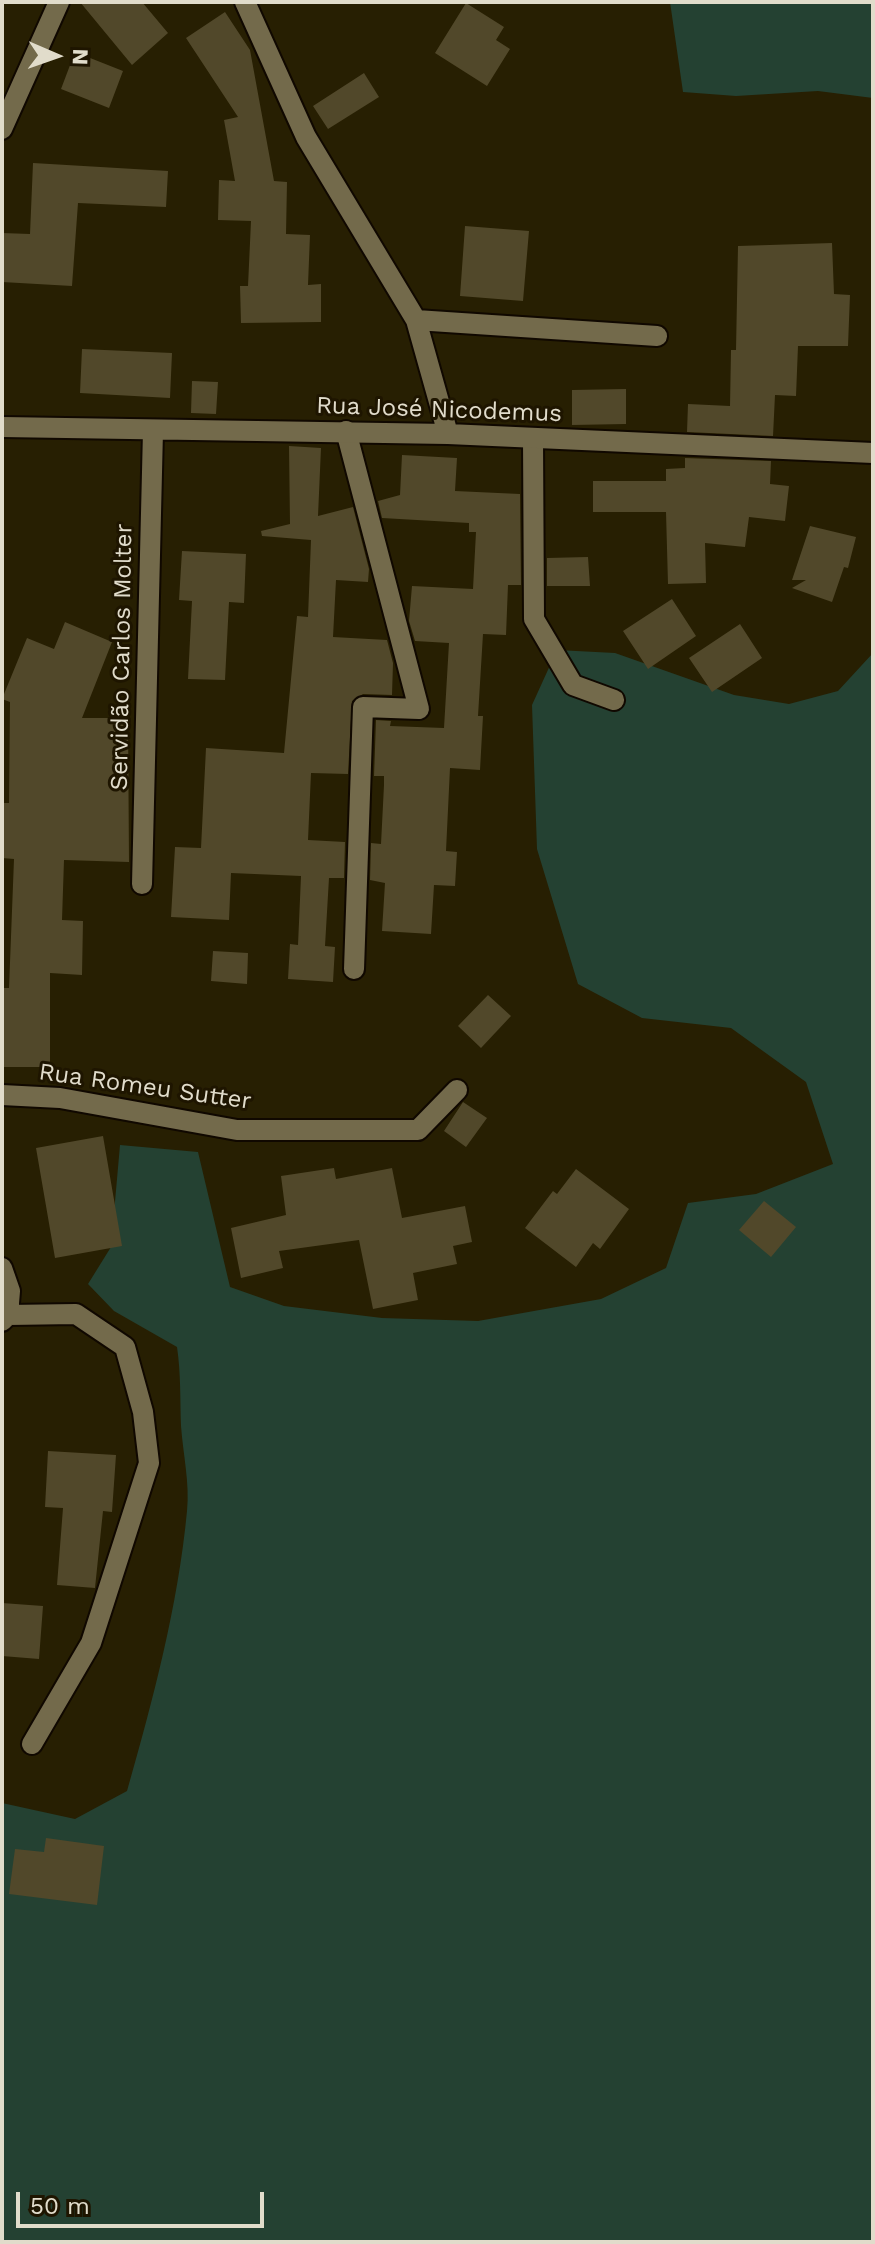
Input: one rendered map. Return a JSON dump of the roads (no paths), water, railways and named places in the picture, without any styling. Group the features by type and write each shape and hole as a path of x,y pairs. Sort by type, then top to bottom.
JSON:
{"street":[{"path":"2,129 59,2"},
{"path":"245,2 306,137 416,320 448,434"},
{"path":"416,320 657,336"},
{"name":"Rua José Nicodemus","path":"2,427 448,434 873,453"},
{"name":"Servidão Carlos Molter","path":"142,884 153,431"},
{"path":"346,431 419,709 363,707 354,969"},
{"path":"533,439 534,619 573,685 614,700"},
{"name":"Rua Romeu Sutter","path":"2,1095 60,1098 237,1130 418,1130 457,1090"},
{"path":"2,1268 10,1291 5,1318 76,1314 125,1347 143,1412 149,1463 91,1643 32,1744"}]}
